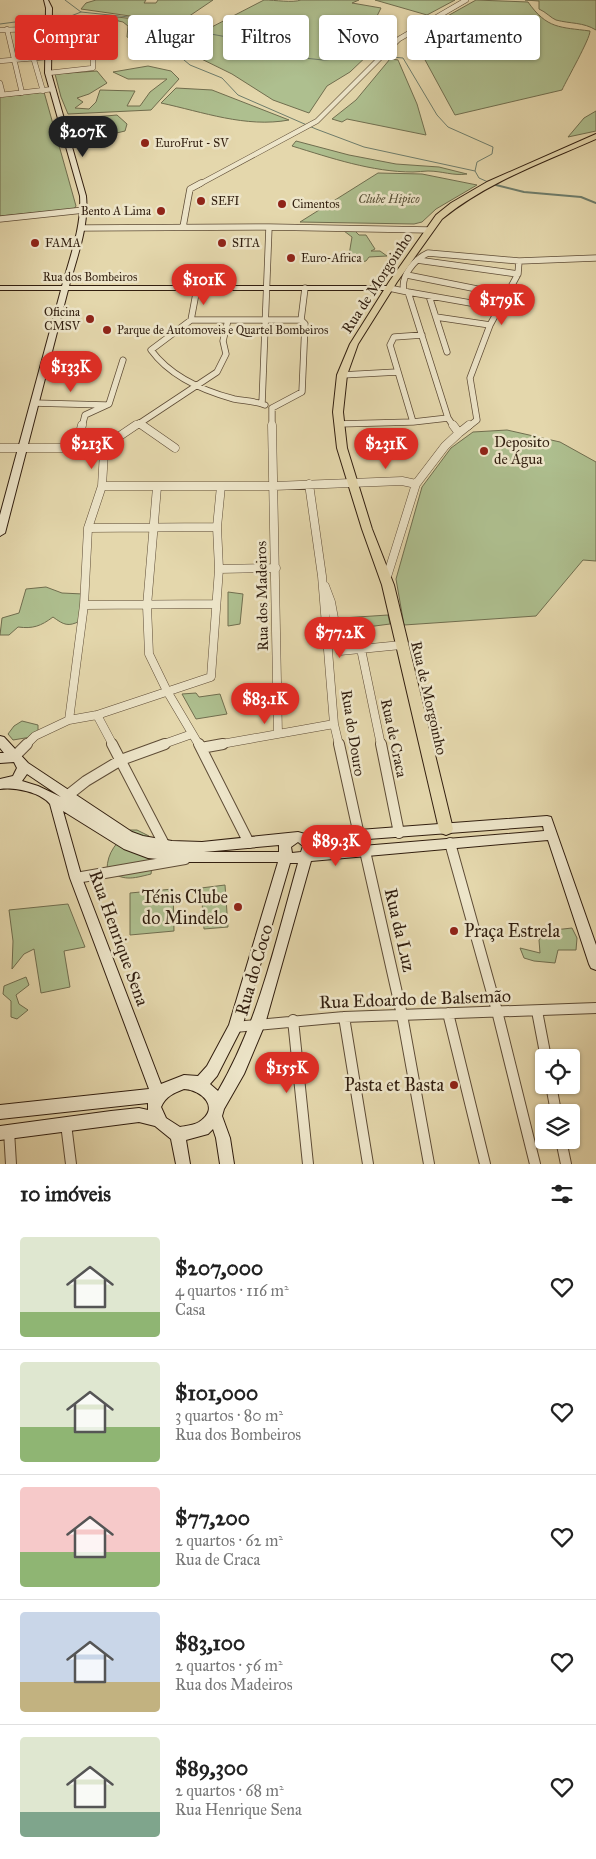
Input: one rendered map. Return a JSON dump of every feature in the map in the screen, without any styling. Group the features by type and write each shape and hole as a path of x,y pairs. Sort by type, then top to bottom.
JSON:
{"main road":[{"path":"46,0 49,8 49,15"},
{"path":"0,532 3,510 24,448 84,210 83,196 48,73 48,60"},
{"name":"Rua de Morgoinho","path":"446,829 386,580 366,529 341,442 338,412 342,375 354,344 396,290 429,230 439,217 472,194 596,136"},
{"name":"Rua dos Bombeiros","path":"0,288 305,288 396,290"},
{"path":"0,740 14,757"},
{"path":"0,758 14,757 21,760 24,766 128,836 143,842 165,846 185,848 298,837 304,839 359,836 547,821 596,964"},
{"path":"3,784 20,776 24,766"},
{"path":"3,784 34,788 111,835 139,850 157,855 286,857 294,859 306,856 552,835"},
{"name":"Rua Henrique Sena","path":"48,795 55,802 76,878 158,1094"},
{"name":"Rua do Coco","path":"200,1085 212,1071 235,1027 286,857 285,845 291,839"},
{"name":"Rua do Coco","path":"216,1112 239,1069 258,1024 309,845 304,839"},
{"path":"0,1112 158,1094 169,1087 184,1082 197,1083 213,1096 227,1164"},
{"path":"158,1094 154,1106 157,1118 168,1130 178,1135 204,1128 216,1112"},
{"path":"4,1132 139,1115 157,1118"},
{"path":"178,1135 183,1164"}],"street":[{"path":"183,227 190,189 316,121 399,39 466,0"},
{"path":"7,29 22,93"},
{"path":"0,30 15,29"},
{"path":"0,61 13,60"},
{"path":"35,60 43,90"},
{"path":"48,73 93,68 93,60"},
{"path":"0,84 2,95 53,90"},
{"path":"0,219 84,210"},
{"path":"262,404 269,227"},
{"path":"81,228 269,227 429,230"},
{"path":"396,290 417,260 423,254 428,253 519,261 596,258"},
{"path":"417,260 518,274"},
{"path":"386,580 416,484 445,446 477,420 470,378 490,325 518,274 519,261"},
{"path":"407,275 507,295"},
{"path":"191,320 197,288"},
{"path":"301,320 305,288"},
{"path":"396,290 499,308"},
{"path":"396,290 422,335 448,418 460,433"},
{"path":"429,296 447,352"},
{"path":"436,317 490,325"},
{"path":"191,320 228,320 301,320 305,324 302,392 272,408 262,404 234,399 173,373 156,359 151,350 191,320"},
{"path":"0,448 102,448 213,376 219,369 226,354 222,345 222,336 228,320"},
{"path":"413,422 390,346 394,337 422,335"},
{"path":"76,448 85,415 107,405 115,388 122,360"},
{"path":"342,375 397,372"},
{"path":"213,376 214,391"},
{"path":"34,403 107,405"},
{"name":"Rua dos Madeiros","path":"272,408 278,734"},
{"path":"338,424 413,422 448,418"},
{"path":"139,423 175,448"},
{"path":"69,720 84,605 88,528 102,486 104,452 102,448"},
{"path":"102,486 274,486 402,481 416,484"},
{"name":"Rua do Douro","path":"309,484 322,576 334,724 359,836"},
{"path":"14,757 35,736 69,720 97,714 211,677 219,569 217,527 222,486"},
{"path":"157,487 147,606 149,654 167,691 201,748 249,843"},
{"path":"88,528 217,527"},
{"path":"219,569 276,568"},
{"path":"322,576 331,602 340,651 401,645"},
{"path":"84,605 216,604"},
{"name":"Rua de Craca","path":"361,649 399,833"},
{"path":"97,714 165,846"},
{"path":"201,748 334,724"},
{"path":"67,796 86,781 121,760 192,734"},
{"path":"450,843 497,1011 535,1164"},
{"name":"Rua da Luz","path":"365,851 402,1015 429,1164"},
{"path":"76,878 196,857"},
{"name":"Rua Edoardo de Balsemão","path":"235,1027 293,1020 344,1017 596,1008"},
{"path":"537,1010 544,1049"},
{"path":"448,1013 485,1164"},
{"path":"344,1017 368,1164"},
{"path":"293,1020 308,1164"},
{"path":"66,1124 71,1164"},
{"path":"4,1132 11,1164"},
{"path":"563,1149 566,1164"}],"green space":[{"path":"96,0 146,0 144,3 156,3 158,0 213,0 191,15 128,16 81,9 86,3"},
{"path":"264,0 359,0 352,3 381,8 378,15 319,15 319,60 363,60 350,72 327,86 309,113 273,100 232,74 204,60 213,60 213,26 223,21 223,60 309,60 309,15 235,15"},
{"path":"375,0 455,0 427,15"},
{"path":"476,0 528,2 539,15 449,15"},
{"path":"525,0 596,0 596,30 582,24 556,20 539,9 539,1"},
{"path":"540,16 555,25 590,31 562,90 455,115 425,60 540,60"},
{"path":"118,17 128,18 128,26 118,21"},
{"path":"389,60 398,60 417,104 426,135 347,119 342,122 332,119 356,100"},
{"path":"148,66 171,71 179,79 151,110 68,114 55,74 97,71 107,83 89,94 77,98 83,102 75,108 89,109 96,102 100,90 135,91 127,106 140,106 150,92 167,79 128,79 113,72"},
{"path":"176,88 212,90 289,120 273,122 241,121 161,103"},
{"path":"44,92 76,206 74,209 0,216 0,97"},
{"path":"596,111 596,131 568,137 584,118"},
{"path":"117,115 127,124 125,131 87,140 83,118"},
{"path":"296,141 349,155 396,164 439,167 467,174 382,170 337,160 292,146"},
{"name":"Clube Hipico","path":"378,173 422,174 477,185 436,209 422,222 414,224 300,222"},
{"path":"344,231 355,231 359,235 366,235 375,249 371,251 380,251 387,256 369,257 366,261 361,262 349,255 352,237"},
{"path":"507,430 560,442 596,462 596,561 583,560 536,616 404,625 396,579 422,487 451,448 473,432"},
{"path":"46,587 62,593 83,594 80,621 66,624 53,617 37,626 28,628 18,627 9,635 0,635 2,618 19,613 26,589"},
{"path":"228,592 243,594 240,624 228,626"},
{"path":"388,615 390,624 344,630 342,618"},
{"path":"196,693 199,697 220,694 227,714 196,719 182,694"},
{"path":"22,721 38,725 38,731 31,737 13,740 8,734 14,726"},
{"path":"130,830 137,830 149,836 145,853 152,866 151,874 128,878 118,876 107,870 111,853"},
{"path":"225,885 228,927 204,929 201,888"},
{"path":"173,889 174,931 130,935 130,893"},
{"path":"68,904 85,947 64,951 70,987 41,993 34,949 24,954 12,969 13,941 9,910"},
{"path":"572,928 577,938 576,950 558,950 555,963 524,958 520,948 540,953 539,940 545,931"},
{"path":"26,977 29,985 16,995 19,1004 28,1010 17,1019 11,1017 11,1001 3,994 4,986"}],"waterway":[{"path":"65,0 81,12"},
{"path":"74,15 81,12"},
{"path":"81,12 158,20 195,31 243,40 304,58 323,60 380,56 403,58 437,115 448,127 493,147 492,154 477,162 475,171"},
{"path":"0,24 15,22"},
{"path":"184,60 190,65 222,78 238,95 316,129 364,147 475,171"},
{"path":"475,171 479,178 488,182"},
{"path":"496,185 524,192 581,197 596,203"}],"place":[{"name":"EuroFrut - SV","path":"145,143"},
{"name":"SEFI","path":"201,201"},
{"name":"Cimentos","path":"282,204"},
{"name":"Bento A Lima","path":"161,211"},
{"name":"FAMA","path":"35,243"},
{"name":"SITA","path":"222,243"},
{"name":"Euro-Africa","path":"291,258"},
{"name":"Oficina CMSV","path":"90,319"},
{"name":"Parque de Automoveis e Quartel Bombeiros","path":"107,330"},
{"name":"Deposito de Água","path":"484,451"},
{"name":"Ténis Clube do Mindelo","path":"238,907"},
{"name":"Praça Estrela","path":"454,931"},
{"name":"Pasta et Basta","path":"454,1085"}]}
